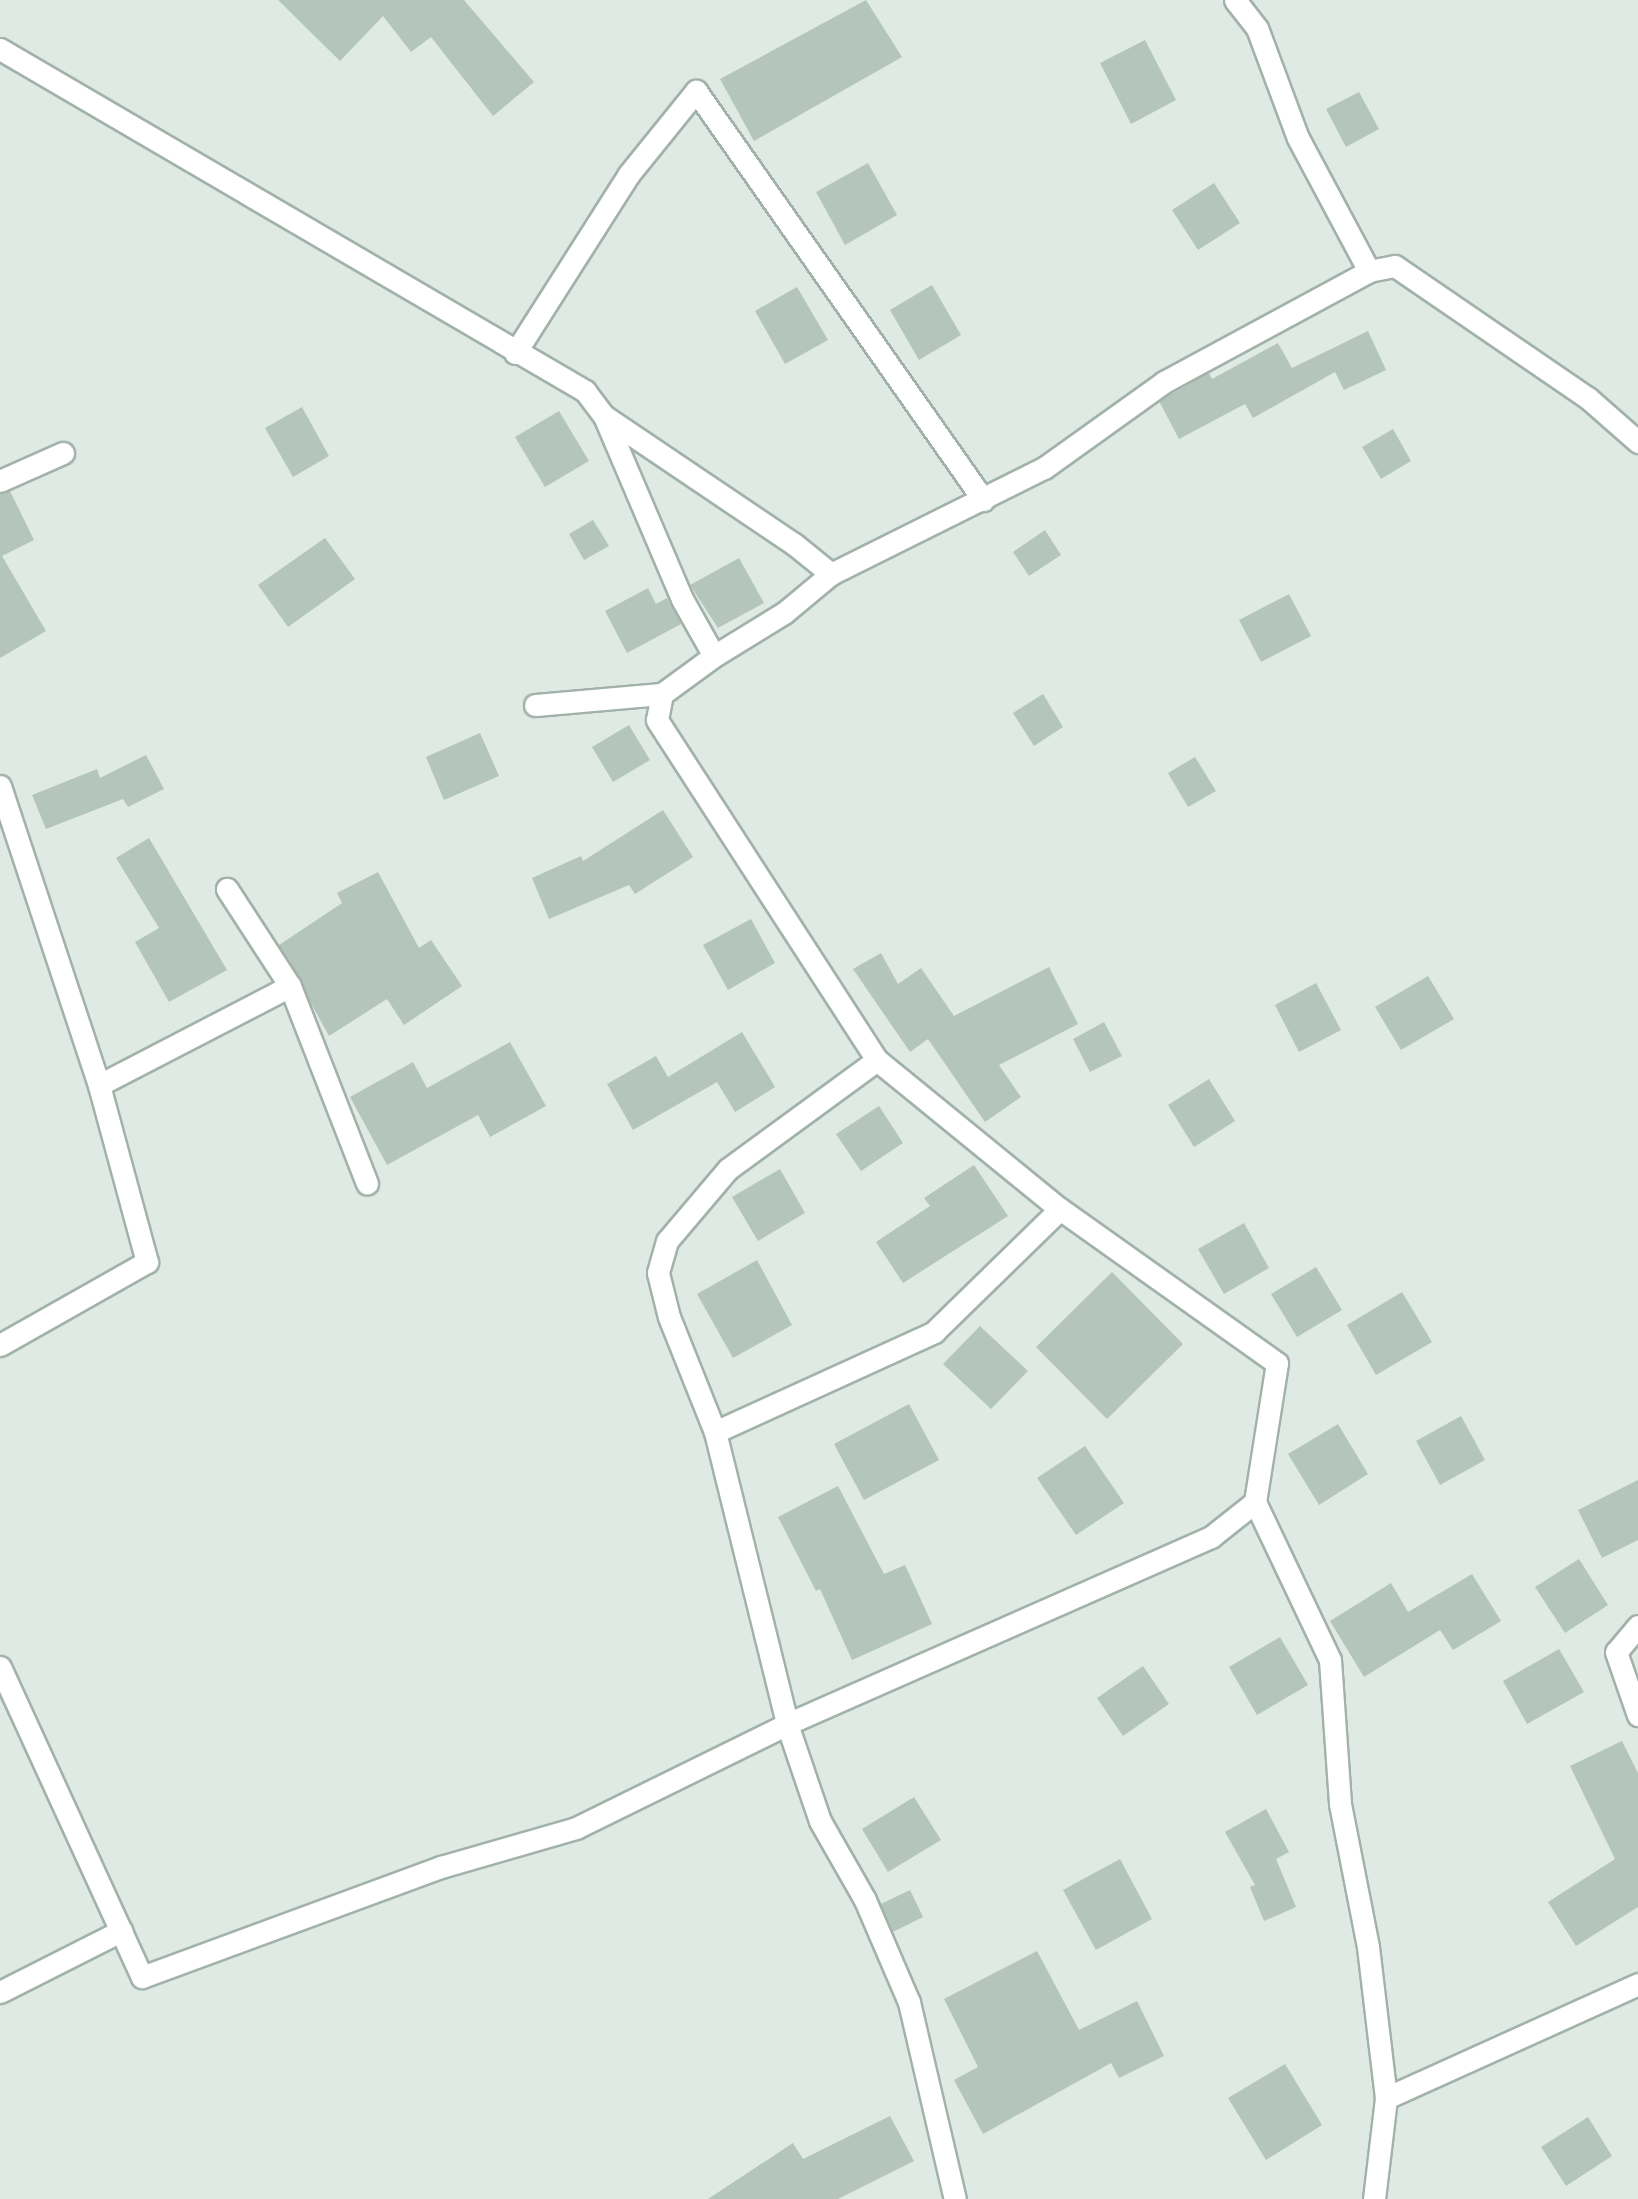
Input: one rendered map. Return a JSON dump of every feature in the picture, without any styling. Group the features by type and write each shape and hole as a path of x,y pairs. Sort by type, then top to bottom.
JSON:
{"street":[{"path":"1235,0 1257,28 1298,138 1369,271"},
{"path":"0,49 515,353 585,391 604,416 681,598 714,656"},
{"path":"515,353 629,174 696,91 983,500"},
{"path":"535,705 662,694 714,656 784,613 831,574 1044,468 1164,382 1369,271 1395,266 1588,398 1638,442"},
{"path":"604,416 831,574"},
{"path":"0,481 63,453"},
{"path":"662,694 657,720 877,1060 1060,1209 1277,1363 1255,1502 1330,1660 1340,1804 1368,1947 1386,2098 1374,2199"},
{"path":"0,786 99,1085 148,1262 0,1345"},
{"path":"227,889 290,986 367,1184"},
{"path":"99,1085 290,986"},
{"path":"877,1060 728,1169 667,1241 658,1273 669,1317 715,1432 787,1724 820,1821 865,1900 909,2002 955,2199"},
{"path":"715,1432 934,1332 1060,1209"},
{"path":"0,1667 142,1977 195,1961 441,1867 576,1828 787,1724 1211,1537 1255,1502"},
{"path":"1638,1626 1616,1652 1638,1715"},
{"path":"0,1992 121,1931"},
{"path":"1386,2098 1638,1984"}],"building":[{"path":"278,0 464,0 534,82 493,116 431,37 411,52 383,16 340,61"},
{"path":"866,0 902,57 754,141 720,79"},
{"path":"1145,40 1176,100 1131,124 1100,63"},
{"path":"1359,92 1379,129 1346,147 1326,109"},
{"path":"868,163 897,215 845,245 816,192"},
{"path":"1214,183 1240,223 1198,250 1172,210"},
{"path":"932,285 961,335 919,360 890,310"},
{"path":"797,287 828,340 785,364 755,311"},
{"path":"1368,331 1386,370 1344,390 1335,372 1253,418 1245,404 1179,439 1159,401 1209,373 1212,379 1278,343 1292,368"},
{"path":"302,407 329,456 293,477 265,428"},
{"path":"559,411 589,461 545,487 515,437"},
{"path":"1393,429 1411,461 1381,479 1362,447"},
{"path":"10,491 34,540 2,556 46,631 0,658 0,494"},
{"path":"593,520 609,546 584,560 569,534"},
{"path":"1045,530 1061,555 1029,576 1013,552"},
{"path":"325,538 355,579 288,627 258,585"},
{"path":"739,558 764,603 718,628 690,585"},
{"path":"648,588 656,604 667,598 681,624 627,653 605,611"},
{"path":"1289,594 1311,636 1261,662 1239,620"},
{"path":"1043,694 1063,727 1034,746 1013,713"},
{"path":"629,725 650,760 613,782 592,747"},
{"path":"480,733 499,776 444,800 426,757"},
{"path":"146,755 164,789 128,807 123,799 46,829 32,795 97,769 100,778"},
{"path":"1195,757 1216,791 1188,807 1168,773"},
{"path":"663,810 693,857 635,894 629,885 549,919 532,878 581,856 583,861"},
{"path":"149,838 227,970 169,1002 135,942 159,928 116,858"},
{"path":"378,872 419,948 431,940 462,986 404,1025 387,999 329,1036 279,945 342,903 337,893"},
{"path":"751,919 775,963 728,990 703,945"},
{"path":"881,953 898,984 921,968 954,1016 1049,967 1078,1024 999,1065 1021,1097 985,1122 928,1039 910,1052 853,969"},
{"path":"1428,976 1454,1019 1401,1050 1375,1007"},
{"path":"1316,983 1341,1030 1299,1052 1275,1005"},
{"path":"1104,1022 1122,1056 1090,1072 1073,1039"},
{"path":"742,1032 775,1087 735,1112 717,1082 633,1130 607,1084 656,1056 668,1077"},
{"path":"510,1042 546,1106 490,1137 478,1115 387,1165 350,1097 413,1062 427,1088"},
{"path":"1209,1079 1235,1121 1194,1147 1168,1105"},
{"path":"879,1106 903,1143 861,1171 836,1134"},
{"path":"974,1165 1008,1216 903,1283 876,1242 930,1206 924,1198"},
{"path":"780,1169 805,1213 758,1241 732,1197"},
{"path":"1244,1223 1269,1268 1224,1294 1198,1249"},
{"path":"757,1260 792,1325 733,1358 697,1294"},
{"path":"1316,1267 1342,1310 1297,1337 1271,1294"},
{"path":"1112,1272 1183,1344 1107,1419 1036,1347"},
{"path":"1402,1292 1432,1342 1376,1375 1347,1325"},
{"path":"980,1326 1028,1371 991,1409 943,1364"},
{"path":"909,1404 939,1460 864,1500 834,1444"},
{"path":"1461,1416 1485,1460 1440,1485 1416,1441"},
{"path":"1338,1424 1368,1474 1319,1505 1288,1454"},
{"path":"1085,1446 1124,1503 1076,1535 1037,1478"},
{"path":"1638,1480 1638,1540 1602,1558 1578,1510"},
{"path":"838,1486 884,1574 905,1565 932,1624 852,1660 820,1589 816,1591 778,1517"},
{"path":"1579,1559 1608,1605 1565,1633 1535,1587"},
{"path":"1472,1574 1501,1621 1453,1650 1440,1630 1364,1677 1330,1621 1391,1583 1408,1612"},
{"path":"1280,1637 1308,1685 1257,1715 1229,1667"},
{"path":"1559,1649 1584,1692 1527,1724 1503,1681"},
{"path":"1143,1666 1169,1704 1123,1736 1097,1698"},
{"path":"1622,1741 1638,1773 1638,1907 1576,1946 1548,1902 1615,1859 1570,1766"},
{"path":"914,1797 941,1840 888,1872 862,1829"},
{"path":"1266,1809 1289,1852 1276,1859 1296,1907 1264,1921 1250,1887 1255,1885 1225,1832"},
{"path":"1120,1859 1152,1919 1096,1950 1063,1890"},
{"path":"910,1890 923,1917 893,1932 881,1904"},
{"path":"1037,1951 1079,2030 1137,2001 1164,2056 1119,2078 1111,2063 983,2134 954,2080 978,2067 944,1999"},
{"path":"1285,2064 1322,2125 1266,2160 1228,2098"},
{"path":"890,2116 914,2161 838,2199 708,2199 793,2143 803,2159"},
{"path":"1588,2117 1612,2156 1566,2186 1541,2147"}]}
